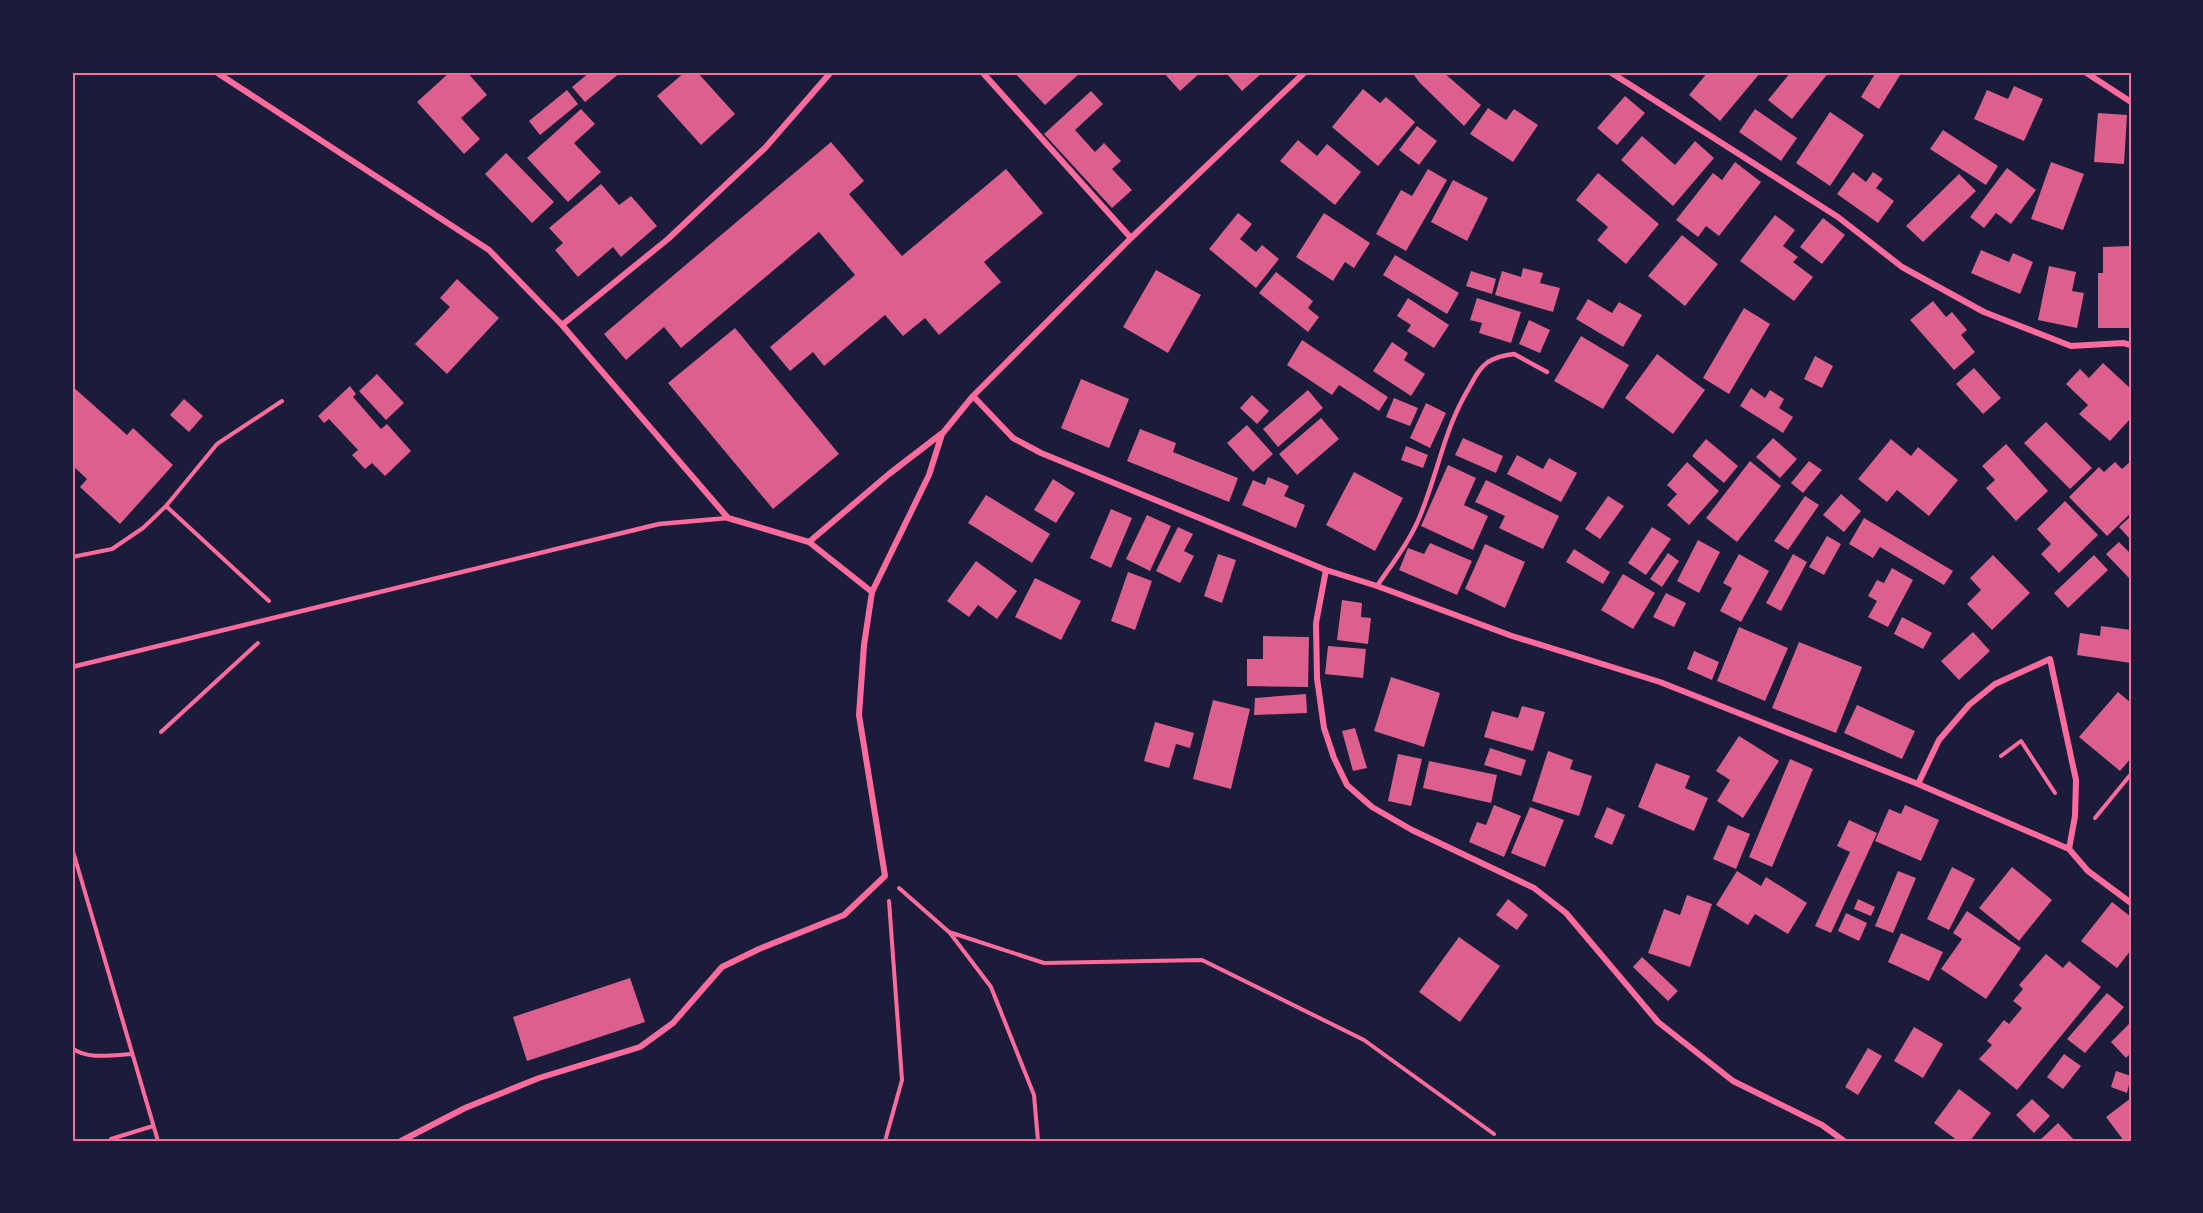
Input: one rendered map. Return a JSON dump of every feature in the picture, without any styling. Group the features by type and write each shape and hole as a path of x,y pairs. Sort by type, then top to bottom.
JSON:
{"street":[{"path":"216,72 489,250 562,325 728,519 809,542 872,592"},
{"path":"982,72 1131,238"},
{"path":"809,542 889,474 942,434 973,396 1131,238 1305,72"},
{"path":"1610,72 1838,217 1902,267 1984,312 2071,346 2123,343 2131,345"},
{"path":"2085,72 2131,102"},
{"path":"562,325 668,239 765,148 826,74"},
{"path":"973,396 1013,438 1041,453 1326,570 1377,586 1512,636 1660,682 1918,784 2069,849 2088,871 2131,903"},
{"path":"401,1141 465,1108 539,1078 640,1047 673,1023 722,967 759,949 844,915 885,876 859,715 864,645 872,592 928,475 942,434"},
{"path":"1326,570 1316,623 1317,678 1324,728 1334,758 1347,785 1372,807 1412,830 1534,888 1566,914 1658,1022 1732,1081 1822,1125 1844,1141"},
{"path":"1918,784 1939,740 1970,705 1995,684 2050,659 2076,780 2069,849"}],"lane":[{"path":"1377,586 1408,540 1420,516 1454,416 1479,371 1487,363 1497,358 1514,354 1547,372"},
{"path":"72,667 286,617 659,524 728,519"}],"path":[{"path":"72,558 112,549 143,528 166,506 217,444 282,401"},
{"path":"161,732 286,617 166,506"},
{"path":"2001,756 2021,741 2064,807 2074,816"},
{"path":"2069,849 2131,774"},
{"path":"72,848 158,1141"},
{"path":"885,876 949,932 990,987 1034,1095 1038,1141"},
{"path":"885,876 889,897 902,1080 885,1141"},
{"path":"949,932 1044,963 1202,960 1364,1040 1494,1134"},
{"path":"72,1047 77,1052 90,1055 132,1054"},
{"path":"111,1139 153,1126"}],"building":[{"path":"450,72 467,72 487,95 461,118 480,139 464,154 417,102"},
{"path":"590,72 621,72 585,102 572,87"},
{"path":"685,72 697,72 735,114 701,145 657,96"},
{"path":"1014,72 1081,72 1045,105"},
{"path":"1163,72 1201,72 1180,91"},
{"path":"1225,72 1263,72 1242,91"},
{"path":"1412,72 1443,72 1481,105 1464,126 1419,82"},
{"path":"1708,72 1761,72 1720,121 1689,95"},
{"path":"1791,72 1829,72 1792,119 1768,100"},
{"path":"1876,72 1902,72 1879,109 1861,97"},
{"path":"2014,86 2043,99 2024,141 1974,119 1987,90 2008,99"},
{"path":"1363,89 1380,103 1386,97 1415,122 1378,166 1332,127"},
{"path":"567,90 578,104 540,135 529,121"},
{"path":"1091,91 1103,104 1075,130 1095,152 1104,143 1121,161 1112,169 1132,190 1112,208 1044,134"},
{"path":"1625,96 1645,113 1617,145 1597,128"},
{"path":"1488,108 1506,120 1514,109 1538,125 1513,162 1470,134"},
{"path":"581,109 595,124 574,143 601,172 568,202 527,158"},
{"path":"1755,109 1797,138 1781,161 1739,132"},
{"path":"1830,112 1864,135 1830,186 1796,163"},
{"path":"2098,113 2127,115 2124,164 2094,162"},
{"path":"1417,126 1437,141 1419,165 1399,150"},
{"path":"1943,130 1998,166 1986,185 1930,149"},
{"path":"1642,136 1675,165 1695,141 1714,158 1673,206 1621,160"},
{"path":"1298,140 1317,156 1327,144 1361,172 1335,205 1280,161"},
{"path":"831,142 864,181 849,194 902,256 1006,169 1043,213 984,262 1001,282 939,335 925,318 903,336 885,315 824,366 813,352 790,371 770,347 855,275 819,232 681,348 664,327 626,360 604,334"},
{"path":"506,153 554,202 532,223 485,174"},
{"path":"1735,162 1761,182 1719,236 1706,226 1698,237 1676,220 1713,173 1722,180"},
{"path":"2051,162 2084,174 2063,230 2031,219"},
{"path":"2007,168 2036,190 2011,224 1996,213 1984,228 1970,217"},
{"path":"1428,169 1447,180 1406,251 1376,234 1401,190 1412,196"},
{"path":"1853,172 1866,182 1873,172 1883,179 1876,188 1894,201 1878,223 1837,194"},
{"path":"1598,173 1659,224 1626,264 1597,240 1608,227 1576,200"},
{"path":"1959,174 1976,191 1923,242 1906,226"},
{"path":"1453,180 1488,198 1467,241 1431,222"},
{"path":"601,184 619,205 631,196 657,226 621,257 613,247 578,277 555,250 563,243 549,228"},
{"path":"1238,213 1252,224 1240,239 1256,252 1262,245 1279,259 1256,288 1209,249"},
{"path":"1324,213 1370,243 1354,268 1345,262 1333,281 1296,257"},
{"path":"1775,215 1795,230 1783,246 1798,257 1793,262 1813,277 1794,301 1740,261"},
{"path":"1823,218 1845,235 1822,264 1800,247"},
{"path":"1682,235 1718,264 1685,306 1648,276"},
{"path":"2131,246 2131,328 2098,328 2098,273 2103,273 2103,247"},
{"path":"1981,250 2009,262 2013,253 2033,262 2020,294 1971,273"},
{"path":"1395,255 1459,293 1447,314 1383,275"},
{"path":"2049,266 2076,272 2072,291 2084,293 2077,328 2038,320"},
{"path":"1523,268 1543,273 1540,283 1560,288 1553,312 1495,295 1502,271 1521,277"},
{"path":"1156,270 1201,295 1168,353 1123,327"},
{"path":"1471,271 1496,279 1492,294 1466,286"},
{"path":"1276,272 1313,301 1308,308 1319,317 1308,332 1259,293"},
{"path":"457,279 499,318 447,374 415,344 450,307 440,298"},
{"path":"1408,298 1449,325 1434,348 1407,331 1411,325 1397,316"},
{"path":"1477,298 1521,312 1511,343 1479,333 1482,323 1470,320"},
{"path":"1588,299 1612,313 1619,302 1642,315 1623,347 1576,319"},
{"path":"1933,301 1946,317 1952,312 1967,330 1961,335 1975,352 1954,370 1910,320"},
{"path":"1744,308 1770,324 1729,394 1703,378"},
{"path":"1529,320 1550,330 1540,353 1519,344"},
{"path":"735,328 839,454 773,509 668,383"},
{"path":"1581,336 1629,365 1603,409 1554,381"},
{"path":"1302,340 1388,397 1379,411 1339,385 1332,395 1287,365"},
{"path":"1392,342 1408,353 1404,360 1425,374 1411,396 1373,371"},
{"path":"1657,354 1705,390 1673,434 1625,398"},
{"path":"1815,356 1833,366 1822,388 1804,379"},
{"path":"2103,363 2131,389 2131,418 2110,441 2079,414 2088,405 2066,384 2080,369 2089,378"},
{"path":"1974,368 2001,398 1983,414 1956,384"},
{"path":"377,374 404,403 386,420 359,391"},
{"path":"1081,379 1129,399 1109,448 1061,428"},
{"path":"72,386 127,435 133,428 173,465 120,524 80,487 87,479 72,465"},
{"path":"350,386 356,394 353,397 381,429 387,424 411,451 385,476 372,463 365,469 352,455 358,450 329,419 324,423 318,416"},
{"path":"1751,388 1765,398 1770,390 1784,399 1779,408 1793,417 1783,433 1740,406"},
{"path":"1308,390 1323,408 1278,447 1263,429"},
{"path":"1252,395 1269,411 1257,424 1240,408"},
{"path":"1394,398 1418,408 1410,426 1386,417"},
{"path":"184,399 203,416 189,432 170,415"},
{"path":"1426,403 1446,413 1430,448 1410,438"},
{"path":"1321,418 1339,439 1297,475 1279,454"},
{"path":"2046,422 2092,468 2070,489 2024,443"},
{"path":"1247,425 1273,454 1253,472 1227,443"},
{"path":"1140,429 1176,443 1173,452 1238,478 1229,502 1127,461"},
{"path":"1463,438 1503,456 1496,473 1455,455"},
{"path":"1773,438 1797,459 1780,478 1756,457"},
{"path":"1706,439 1738,466 1724,483 1692,456"},
{"path":"1891,439 1911,456 1918,447 1958,480 1929,516 1897,490 1887,502 1858,479"},
{"path":"2006,444 2048,491 2016,521 1986,488 1995,480 1982,466"},
{"path":"1406,446 1428,455 1423,468 1401,460"},
{"path":"1517,455 1543,469 1549,458 1577,473 1561,502 1507,474"},
{"path":"1750,461 1781,486 1737,542 1706,518"},
{"path":"1809,461 1822,470 1803,493 1791,483"},
{"path":"2131,461 2131,513 2107,536 2069,497 2099,467 2104,472 2115,462 2122,469"},
{"path":"1687,462 1719,491 1689,525 1667,505 1677,494 1667,485"},
{"path":"1448,465 1476,478 1464,505 1488,516 1473,550 1421,526"},
{"path":"1354,472 1403,498 1375,551 1326,525"},
{"path":"1268,477 1289,486 1284,496 1305,505 1296,528 1242,505 1253,480 1265,485"},
{"path":"1053,479 1075,493 1056,523 1034,510"},
{"path":"1486,480 1559,516 1543,549 1499,528 1505,516 1475,502"},
{"path":"1841,494 1861,511 1844,532 1823,515"},
{"path":"986,495 1050,534 1032,563 968,523"},
{"path":"1608,496 1624,506 1600,539 1585,529"},
{"path":"1805,496 1819,505 1788,550 1774,541"},
{"path":"2065,501 2098,535 2059,573 2041,554 2051,544 2037,529"},
{"path":"1111,509 1132,518 1111,568 1090,558"},
{"path":"1147,515 1171,526 1150,571 1126,559"},
{"path":"2131,516 2131,540 2119,527"},
{"path":"1864,518 1953,571 1944,585 1880,547 1873,558 1849,544"},
{"path":"1178,527 1193,534 1184,551 1194,556 1180,583 1156,571"},
{"path":"1652,527 1671,539 1646,575 1628,563"},
{"path":"1827,536 1841,544 1824,575 1809,567"},
{"path":"1698,540 1720,552 1699,593 1677,581"},
{"path":"2119,542 2131,554 2129,578 2106,554"},
{"path":"1430,543 1472,561 1457,595 1399,570 1408,548 1424,554"},
{"path":"1485,544 1525,562 1505,608 1465,589"},
{"path":"1574,549 1610,572 1603,584 1566,562"},
{"path":"1668,553 1679,561 1662,587 1650,579"},
{"path":"1218,554 1236,560 1222,603 1204,596"},
{"path":"1739,554 1769,571 1741,622 1720,611 1732,588 1723,583"},
{"path":"1793,554 1807,562 1781,611 1766,603"},
{"path":"1993,555 2030,593 1992,630 1967,604 1981,590 1970,578"},
{"path":"2094,555 2108,570 2068,608 2054,593"},
{"path":"976,561 1017,591 997,619 978,605 969,617 947,601"},
{"path":"1892,568 1913,580 1888,627 1868,617 1877,601 1868,596 1877,580 1884,583"},
{"path":"1128,572 1152,581 1135,630 1111,621"},
{"path":"1623,574 1655,593 1633,629 1601,610"},
{"path":"1035,578 1081,601 1061,640 1015,617"},
{"path":"1666,593 1686,603 1674,627 1653,617"},
{"path":"1342,600 1362,603 1361,617 1371,618 1368,644 1337,640"},
{"path":"1902,617 1932,633 1923,649 1894,634"},
{"path":"2101,626 2131,630 2131,663 2077,655 2080,633 2100,636"},
{"path":"1739,627 1788,648 1765,701 1717,681"},
{"path":"1973,632 1990,651 1959,680 1941,661"},
{"path":"1263,636 1309,637 1308,687 1247,686 1247,659 1263,659"},
{"path":"1799,642 1862,667 1836,733 1772,708"},
{"path":"1328,646 1366,649 1363,678 1325,674"},
{"path":"1694,651 1719,662 1712,680 1687,669"},
{"path":"1391,677 1440,693 1424,747 1374,731"},
{"path":"2118,692 2131,703 2131,758 2120,771 2079,737"},
{"path":"1306,694 1307,713 1254,715 1255,698"},
{"path":"1213,700 1250,709 1231,789 1193,779"},
{"path":"1857,705 1915,731 1902,759 1844,733"},
{"path":"1522,706 1545,712 1533,751 1484,737 1492,711 1518,718"},
{"path":"1155,722 1194,733 1190,748 1176,744 1169,768 1144,761"},
{"path":"1355,728 1367,768 1353,771 1342,731"},
{"path":"1739,736 1779,761 1743,818 1717,801 1730,780 1716,771"},
{"path":"1490,748 1526,760 1521,776 1484,765"},
{"path":"1548,751 1573,760 1570,769 1592,776 1579,816 1532,801"},
{"path":"1398,754 1422,759 1411,806 1388,801"},
{"path":"1790,759 1813,769 1772,867 1749,857"},
{"path":"1429,761 1497,775 1491,803 1423,788"},
{"path":"1656,763 1690,776 1685,788 1708,798 1694,831 1638,807"},
{"path":"1494,805 1521,816 1504,857 1469,842 1477,822 1486,825"},
{"path":"1905,805 1939,820 1921,861 1875,841 1889,809 1901,814"},
{"path":"1530,807 1564,820 1545,867 1511,853"},
{"path":"1607,807 1625,815 1612,845 1594,837"},
{"path":"1849,820 1877,833 1831,933 1815,926 1850,852 1837,846"},
{"path":"1728,825 1750,834 1736,869 1713,859"},
{"path":"1952,867 1975,879 1949,930 1927,919"},
{"path":"2012,867 2052,900 2019,941 1979,908"},
{"path":"1737,871 1761,886 1766,877 1807,903 1788,934 1755,914 1748,925 1716,905"},
{"path":"1898,871 1916,878 1893,933 1875,926"},
{"path":"1687,895 1712,904 1690,967 1648,953 1664,909 1680,915"},
{"path":"1508,899 1528,915 1517,930 1496,915"},
{"path":"1858,899 1875,907 1871,916 1854,909"},
{"path":"2112,902 2131,917 2131,950 2117,968 2081,941"},
{"path":"1967,911 2021,948 1986,999 1941,969 1962,939 1953,933"},
{"path":"1846,913 1867,923 1859,941 1838,931"},
{"path":"1901,933 1943,952 1929,981 1888,962"},
{"path":"1459,937 1500,966 1460,1022 1419,992"},
{"path":"2046,954 2063,968 2069,961 2101,987 2017,1090 1979,1059 1992,1045 1987,1041 2004,1020 2009,1024 2022,1008 2013,1001 2023,989 2019,985"},
{"path":"1642,957 1678,991 1668,1001 1633,967"},
{"path":"630,978 645,1022 527,1061 513,1017"},
{"path":"2107,993 2124,1007 2085,1053 2067,1039"},
{"path":"2131,1022 2131,1053 2126,1058 2111,1042"},
{"path":"1914,1027 1943,1044 1923,1078 1894,1061"},
{"path":"1868,1048 1882,1056 1858,1095 1845,1087"},
{"path":"2064,1054 2081,1066 2063,1089 2047,1077"},
{"path":"2116,1071 2131,1076 2127,1093 2111,1087"},
{"path":"1959,1089 1991,1113 1970,1141 1958,1141 1934,1123"},
{"path":"2131,1098 2131,1141 2124,1141 2106,1117"},
{"path":"2032,1099 2050,1116 2034,1133 2016,1115"},
{"path":"2058,1123 2075,1141 2039,1141"}]}
